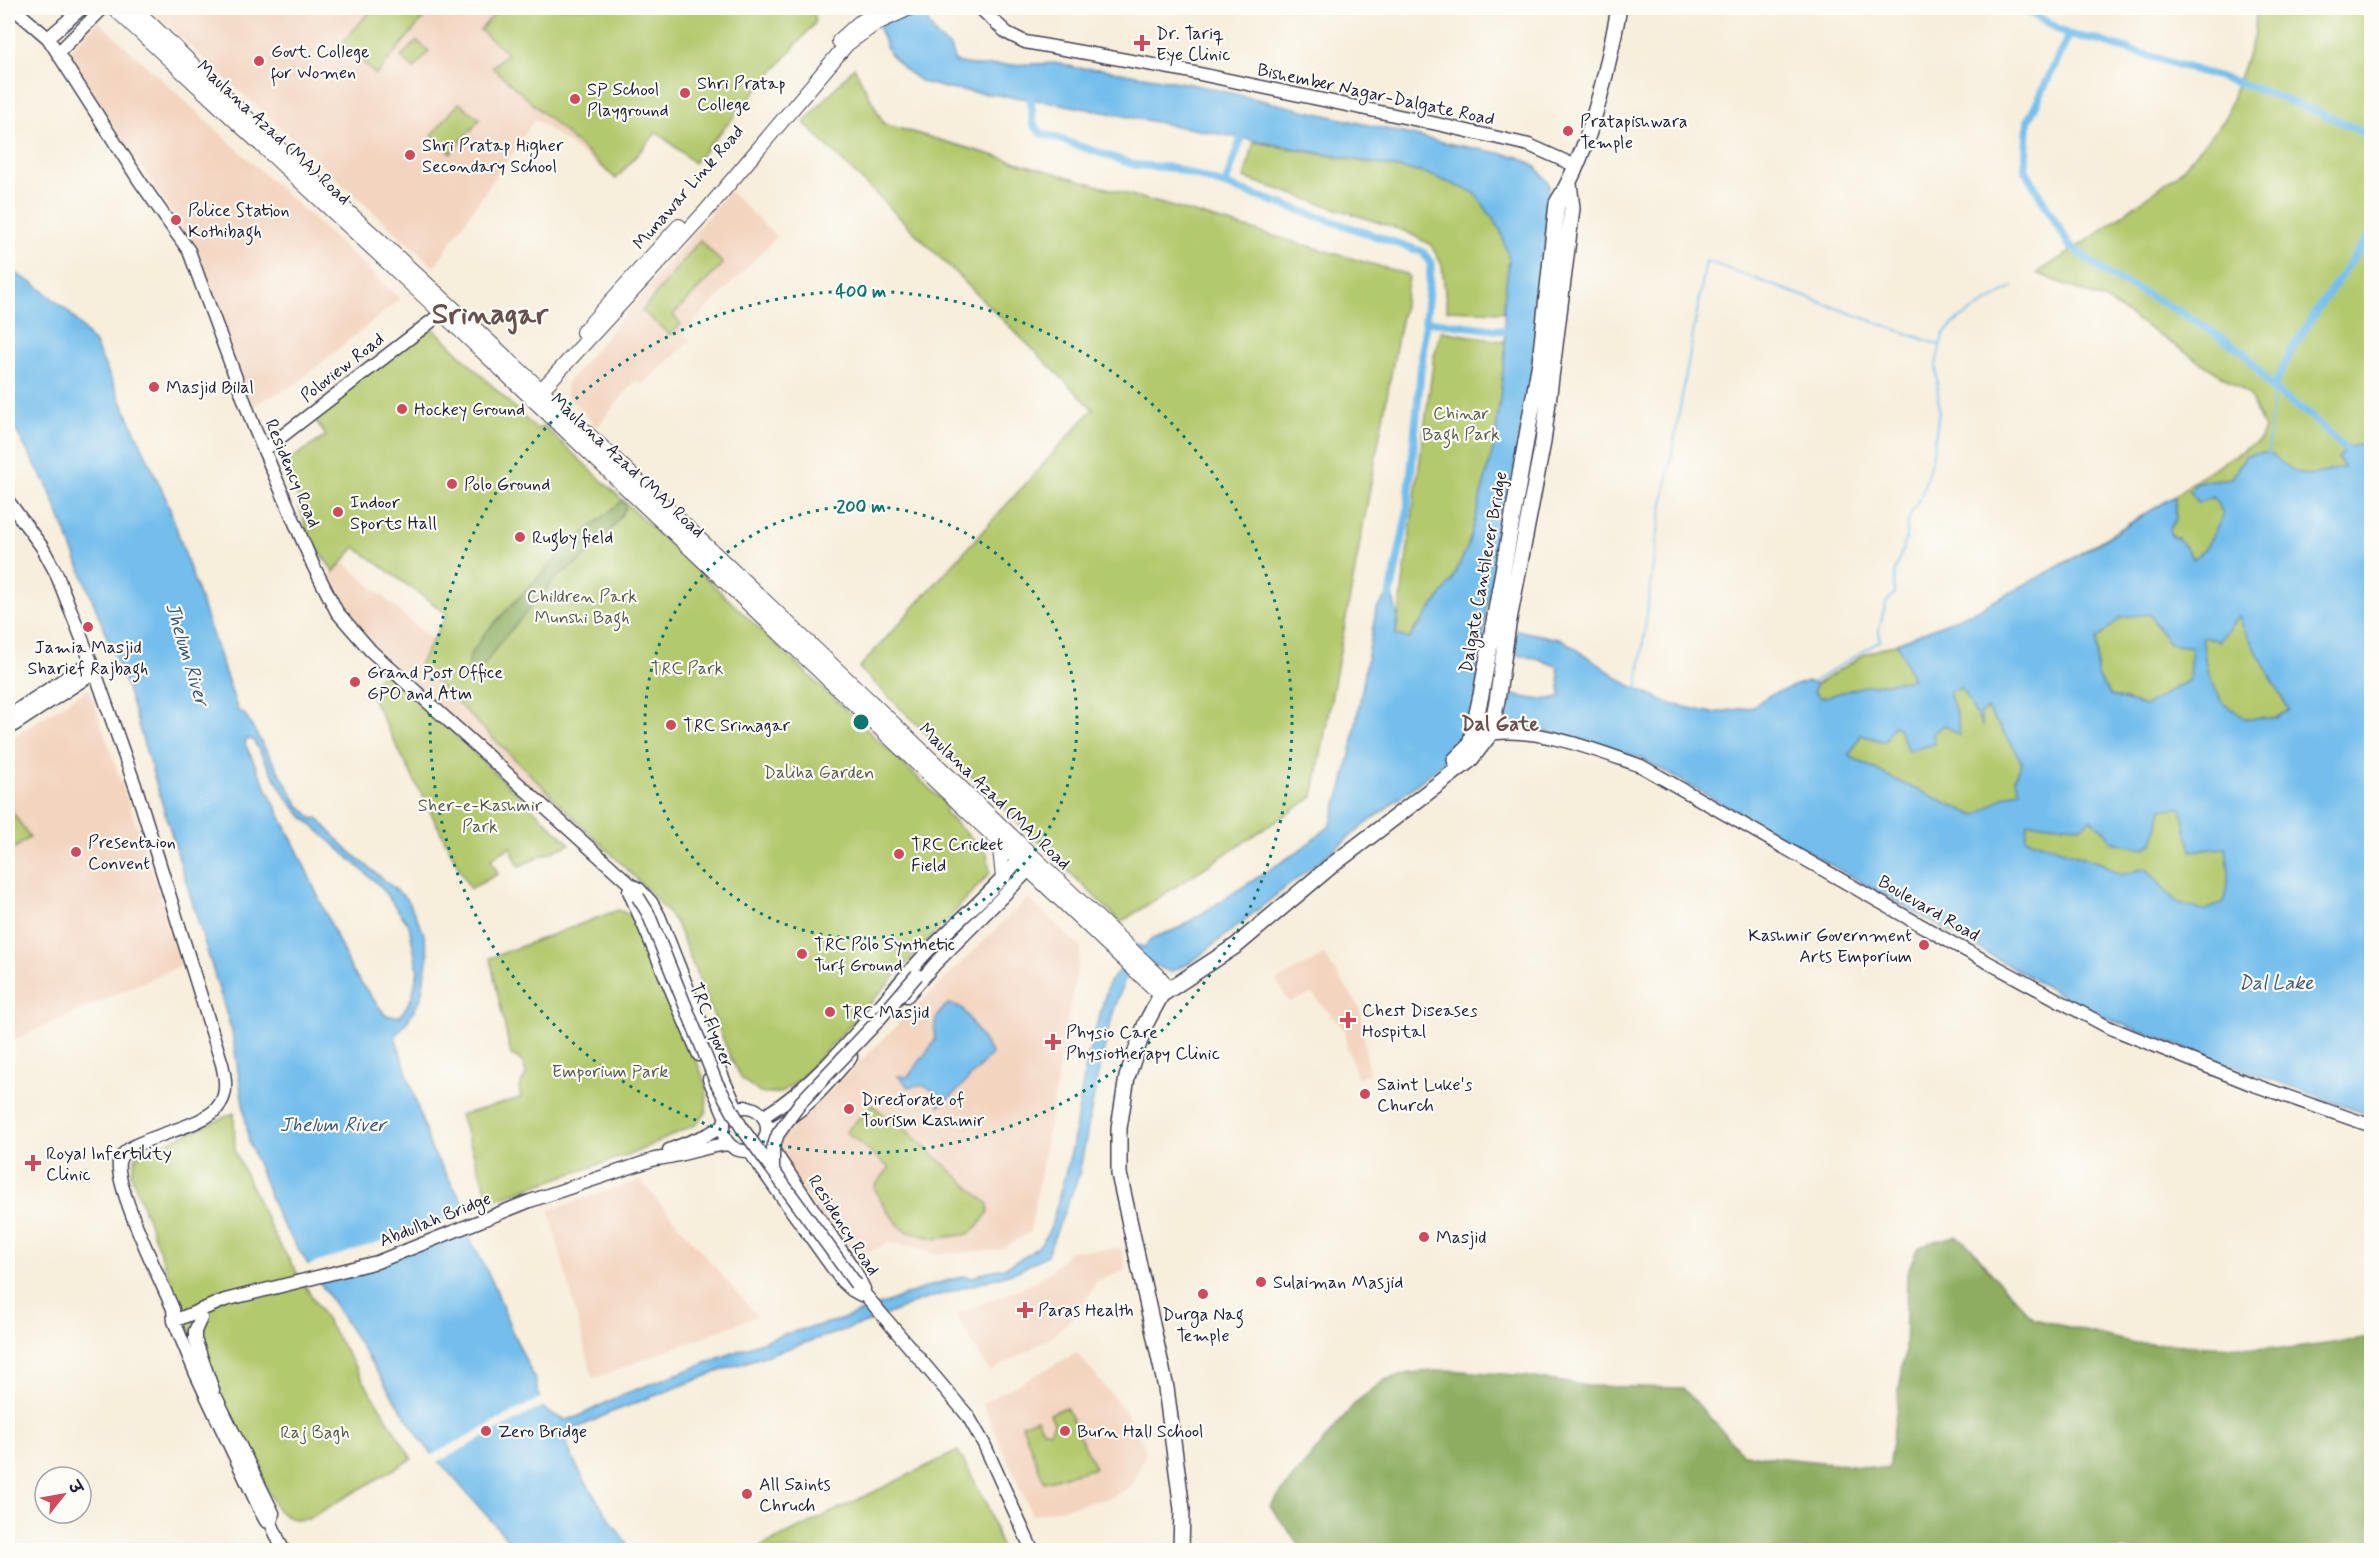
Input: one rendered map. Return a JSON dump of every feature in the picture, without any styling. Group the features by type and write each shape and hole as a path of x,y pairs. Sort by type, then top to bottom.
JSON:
{"highway":[{"name":"Dalgate Cantilever Bridge","path":"1472,739 1516,545 1540,362 1557,203 1569,184 1595,107 1619,8"},
{"path":"1263,919 1470,760 1491,728 1497,701 1516,545"},
{"path":"1181,1551 1182,1509 1166,1389 1119,1174 1119,1128 1127,1077 1134,1054 1152,1011 1159,985 1237,945 1327,860 1451,764 1467,749 1472,739"}],"main road":[{"name":"Residency Road","path":"13,8 48,38 139,180 189,250 264,450 313,565 338,612 371,651 651,902 659,916 737,1108"},
{"path":"48,38 82,8"},
{"path":"57,52 103,8"},
{"name":"Maulana Azad (MA) Road","path":"114,8 442,313 533,392 1159,985"},
{"name":"Maulana Azad (MA) Road","path":"134,8 313,180 431,286 533,392 999,840 1023,854"},
{"path":"873,20 885,8"},
{"path":"873,20 910,8"},
{"name":"Bishember Nagar-Dalgate Road","path":"980,8 1007,33 1025,42 1176,69 1437,124 1529,145 1576,166"},
{"path":"991,8 995,21"},
{"name":"Munawar Link Road","path":"533,392 699,205 847,32 873,20"},
{"name":"Poloview Road","path":"264,450 442,313"},
{"path":"8,501 42,547 56,573 92,667 137,791 226,1080 224,1098 219,1107 173,1132 129,1149 120,1159 119,1168 133,1219 261,1512 266,1521 272,1523"},
{"path":"8,716 45,697 92,667"},
{"path":"8,729 45,697"},
{"name":"Boulevard Road","path":"1472,739 1491,728 1526,733 1596,750 1641,766 1952,943 2108,1027 2250,1084 2372,1126"},
{"path":"999,840 1003,878"},
{"path":"763,1117 784,1104 812,1081 925,955 1003,878 1023,854"},
{"path":"773,1171 773,1148 778,1134 801,1102 925,969 1034,865"},
{"path":"631,885 629,891 725,1121 725,1138 735,1149 749,1151 756,1148 766,1134 805,1107 925,969 925,955"},
{"name":"TRC Flyover","path":"631,885 648,913 716,1082 742,1128 869,1300"},
{"path":"655,1159 661,1153 709,1134 737,1108 752,1108 763,1117 766,1134"},
{"name":"Residency Road","path":"766,1134 855,1270 869,1300"},
{"path":"655,1159 729,1144"},
{"name":"Residency Road","path":"749,1151 842,1281 869,1300"},
{"name":"Abdullah Bridge","path":"238,1298 377,1262 530,1201 655,1159"},
{"path":"177,1321 225,1300 238,1298"},
{"path":"177,1321 201,1318 228,1306 238,1298"},
{"path":"869,1300 943,1385 976,1429 1032,1551"},
{"path":"201,1318 195,1328 195,1339 213,1390"},
{"path":"177,1321 273,1513 272,1523 283,1551"}],"shaded area":[{"name":"Shri Pratap Higher Secondary School","path":"148,8 814,8 815,23 657,131 616,179 535,119 434,267"},
{"path":"98,21 400,299 293,386 251,406 195,249 66,55"},
{"path":"729,191 777,237 683,333 691,341 643,384 635,381 597,427 566,394 567,383"},
{"path":"343,561 433,641 419,665 597,840 584,838 375,649 341,611 323,577 334,572"},
{"name":"Presentaion Convent","path":"89,688 184,964 11,1041 8,1031 8,740"},
{"path":"1028,898 1081,948 1030,1232 1000,1250 934,1254 915,1247 888,1243 850,1261 773,1146"},
{"name":"Chest Diseases Hospital","path":"1324,955 1360,1008 1369,1074 1357,1078 1346,1043 1346,1031 1312,994 1289,1002 1276,981"},
{"path":"640,1180 757,1316 593,1379 549,1210"},
{"name":"Paras Health","path":"1121,1248 1126,1270 1097,1281 1080,1311 1049,1339 990,1372 955,1315 1033,1283 1052,1270 1070,1251"},
{"name":"Burn Hall School","path":"1077,1353 1126,1412 1146,1451 1132,1487 1108,1498 1032,1515 982,1403"}],"green space":[{"path":"373,8 432,8 376,75 342,43"},
{"name":"Shri Pratap College","path":"500,8 814,8 815,23 694,163 657,132 616,179 492,67 507,53 480,30"},
{"path":"2256,8 2371,8 2371,1039 1714,748 1865,654 1973,618 2175,496 2202,475 2259,441 2264,429 2249,394 2109,302 2037,273 2088,240 2178,174 2225,119 2255,33"},
{"path":"417,41 429,51 414,69 401,57"},
{"path":"854,67 884,124 1406,274 1409,277 1313,797 1121,922 859,668 1093,409 804,123"},
{"path":"459,103 480,119 451,153 432,135"},
{"path":"1254,142 1425,173 1475,193 1500,229 1506,244 1509,260 1504,312 1447,310 1442,265 1431,245 1407,232 1244,178"},
{"path":"700,240 723,264 673,315 681,324 670,335 642,311"},
{"name":"TRC Srinagar","path":"426,321 536,429 544,426 948,806 945,813 987,853 990,873 802,1077 781,1093 760,1093 742,1079 732,1061 676,923 653,895 419,665 447,614 355,547 334,572 308,537 288,461 326,436 311,413"},
{"name":"Chinar Bagh Park","path":"1441,331 1505,342 1505,354 1495,441 1468,546 1452,581 1409,639 1396,635 1434,357"},
{"path":"623,500 626,508 613,527 583,559 556,578 498,645 483,667 467,674 470,655 486,632 566,548"},
{"name":"Sher-e-Kashmir Park","path":"386,669 570,844 519,866 510,847 491,859 498,874 470,889 368,690"},
{"path":"8,806 30,837 8,853"},
{"name":"Emporium Park","path":"618,910 638,918 707,1087 706,1113 697,1124 636,1152 490,1201 460,1115 521,1098 519,1088 526,1075 524,1065 518,1058 511,1055 490,958"},
{"path":"872,1104 894,1124 906,1130 988,1204 988,1213 977,1227 968,1234 935,1239 903,1230 885,1208 874,1187 889,1168 846,1132"},
{"name":"Raj Bagh","path":"234,1113 235,1152 275,1237 412,1459 308,1519 291,1518 277,1509 195,1345 131,1175 136,1156"},
{"path":"1956,1236 1971,1247 1992,1274 2034,1319 2135,1343 2287,1349 2371,1338 2371,1550 1303,1550 1270,1506 1356,1402 1385,1380 1409,1373 1446,1370 1517,1375 1587,1386 1683,1388 1743,1454 1888,1469 1905,1349 1907,1273 1917,1249 1930,1242"},
{"path":"1066,1407 1095,1468 1044,1482 1022,1425 1037,1419 1043,1430 1050,1432 1054,1423 1050,1414"},
{"path":"958,1451 986,1502 1002,1550 754,1550"}],"water":[{"path":"871,8 920,8 937,37 950,47 955,62 978,66 1060,63 1076,68 1101,69 1196,85 1437,141 1519,157 1540,171 1549,184 1544,277 1536,356 1486,612 1477,699 1501,705 1503,693 1539,699 1561,696 1558,667 1539,659 1513,654 1516,630 1563,640 1629,685 1671,704 1713,713 1752,707 1768,696 1807,681 1815,684 1814,692 1821,698 1861,687 1913,679 1897,643 1977,610 2067,562 2175,496 2176,519 2169,529 2171,537 2178,538 2193,559 2205,549 2224,514 2213,497 2199,503 2190,491 2196,482 2232,478 2245,456 2264,453 2276,458 2294,471 2312,474 2344,467 2338,458 2345,450 2361,444 2371,445 2371,1116 2126,1026 2081,1006 1641,758 1504,720 1500,716 1474,714 1462,747 1450,758 1190,963 1170,972 1151,963 1125,979 1113,1013 1097,1079 1079,1175 1047,1255 1018,1271 917,1302 869,1322 725,1369 612,1412 566,1433 572,1458 631,1550 517,1550 423,1443 279,1219 249,1142 232,1032 126,685 48,487 8,417 8,269 36,285 69,312 95,344 167,501 238,711 244,713 298,804 313,819 317,818 349,851 407,899 423,931 428,954 421,998 395,1036 431,1149 465,1206 469,1236 495,1287 511,1329 535,1380 542,1407 565,1420 577,1417 624,1394 780,1335 840,1320 935,1284 965,1276 971,1278 1004,1268 1026,1256 1042,1243 1051,1227 1072,1148 1087,1059 1109,982 1119,971 1130,943 1144,947 1153,938 1179,928 1297,852 1330,826 1352,746 1376,610 1386,597 1393,597 1397,614 1396,635 1409,639 1452,581 1468,546 1495,441 1505,354 1504,302 1509,260 1500,229 1475,193 1425,173 1045,101 949,89 922,82 905,70 889,53","holes":["2149,614 2169,644 2191,647 2189,680 2145,706 2111,696 2097,676 2097,639 2122,617","2239,616 2289,710 2276,718 2246,719 2222,702 2207,672 2202,637 2219,641","1961,688 1983,727 1980,714 1987,709 2022,763 2015,778 2020,790 2005,796 1976,816 1904,784 1849,756 1861,735 1885,742 1894,724 1908,751 1935,744 1933,733 1945,725 1960,736 1957,716 1949,692","247,739 253,740 286,797 300,814 380,886 409,925 418,971 412,997 401,1016 386,1016 352,971 298,852 245,744","2181,808 2191,851 2226,848 2229,872 2224,902 2203,911 2176,902 2146,868 2121,875 2101,863 2025,838 2028,823 2082,826 2091,819 2105,831 2112,842 2144,848 2153,844 2162,809"]},
{"path":"949,1004 962,1008 992,1054 957,1091 939,1106 940,1096 933,1090 922,1086 909,1087 898,1076 908,1077 935,1041 936,1020"}],"pier":[{"path":"469,1212 471,1228 315,1280 306,1266"},
{"name":"Zero Bridge","path":"542,1397 545,1405 436,1463 430,1456"}],"waterway":[{"path":"2022,8 2069,35 2096,40 2246,85 2333,118 2365,134 2372,144"},
{"path":"2069,35 2028,121 2025,170 2069,245 2107,274 2184,314 2244,352 2273,389 2312,417 2345,449"},
{"path":"1030,92 1033,124 1041,133 1135,165 1174,168 1423,252 1431,264 1407,515 1388,606"},
{"path":"1225,185 1244,130"},
{"path":"2372,180 2369,188 2372,217"},
{"path":"2273,389 2291,351 2316,311 2372,232"},
{"path":"1637,692 1655,549 1706,261 1939,345"},
{"path":"1810,684 1880,641 1879,629 1886,603 1894,594 1895,570 1906,540 1907,524 1921,496 1932,459 1939,411 1936,365 1943,334 1959,319 2013,287"},
{"path":"1426,321 1514,332"},
{"path":"2268,455 2273,389"}],"place":[{"name":"Dr. Tariq Eye Clinic","path":"1142,43"},
{"name":"Govt. College for Women","path":"259,61"},
{"name":"Shri Pratap College","path":"685,93"},
{"name":"SP School Playground","path":"575,99"},
{"name":"Pratapishwara Temple","path":"1568,131"},
{"name":"Shri Pratap Higher Secondary School","path":"410,155"},
{"name":"Police Station Kothibagh","path":"176,220"},
{"name":"Masjid Bilal","path":"154,387"},
{"name":"Hockey Ground","path":"402,409"},
{"name":"Polo Ground","path":"452,484"},
{"name":"Indoor Sports Hall","path":"338,512"},
{"name":"Rugby field","path":"520,537"},
{"name":"Jamia Masjid Sharief Rajbagh","path":"88,627"},
{"name":"Grand Post Office GPO and Atm","path":"355,682"},
{"name":"TRC Srinagar","path":"671,725"},
{"name":"Presentaion Convent","path":"76,852"},
{"name":"TRC Cricket Field","path":"899,854"},
{"name":"Kashmir Government Arts Emporium","path":"1924,945"},
{"name":"TRC Polo Synthetic Turf Ground","path":"802,954"},
{"name":"TRC Masjid","path":"830,1012"},
{"name":"Chest Diseases Hospital","path":"1348,1020"},
{"name":"Physio Care Physiotherapy Clinic","path":"1053,1042"},
{"name":"Saint Luke's Church","path":"1365,1094"},
{"name":"Directorate of Tourism Kashmir","path":"849,1109"},
{"name":"Royal Infertility Clinic","path":"33,1163"},
{"name":"Masjid","path":"1424,1237"},
{"name":"Sulaiman Masjid","path":"1261,1282"},
{"name":"Durga Nag Temple","path":"1203,1294"},
{"name":"Paras Health","path":"1025,1310"},
{"name":"Zero Bridge","path":"486,1431"},
{"name":"Burn Hall School","path":"1065,1431"},
{"name":"All Saints Chruch","path":"747,1494"}],"district":[{"name":"Srinagar","path":"490,313"},
{"name":"Dal Gate","path":"1500,723"}],"park label":[{"name":"Children Park Munshi Bagh","path":"582,606"},
{"name":"TRC Park","path":"687,668"},
{"name":"Daliha Garden","path":"819,772"}],"water label":[{"name":"Jhelum River","path":"188,654"},
{"name":"Dal Lake","path":"2276,982"},
{"name":"Jhelum River","path":"333,1124"}]}
